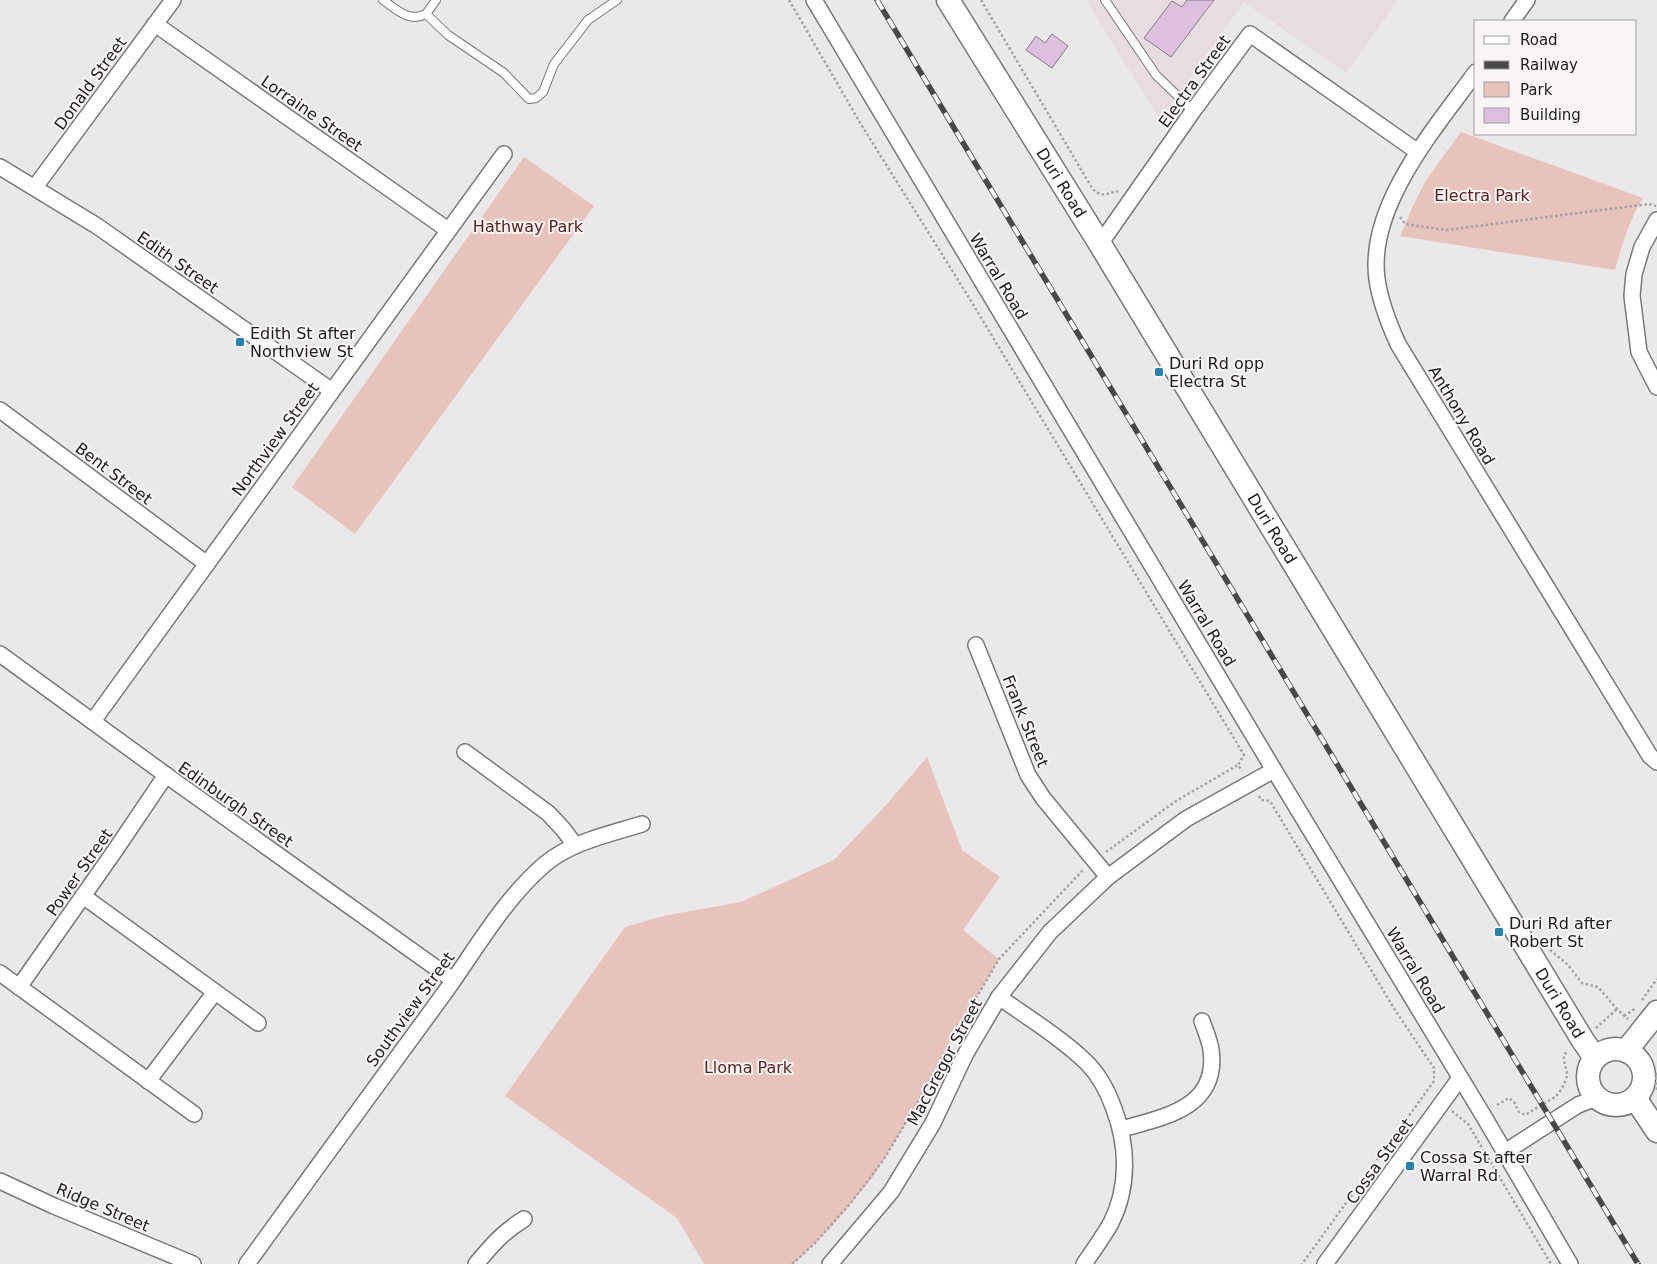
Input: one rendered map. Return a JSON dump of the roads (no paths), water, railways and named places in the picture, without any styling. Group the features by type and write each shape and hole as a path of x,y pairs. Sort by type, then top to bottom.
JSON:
{"main road":[{"name":"Duri Road","path":"948,0 1100,244 1595,1058"},
{"path":"1626,1051 1647,1010"},
{"path":"1618,1049 1626,1051 1639,1061 1653,1080 1643,1084 1635,1098 1620,1105 1611,1105 1596,1098 1588,1083 1587,1074 1595,1058 1609,1050 1618,1049"},
{"path":"1653,1080 1657,1056"},
{"path":"1635,1098 1657,1131"}],"street":[{"name":"Donald Street","path":"35,187 173,0"},
{"name":"Warral Road","path":"814,0 1274,770 1505,1152 1570,1264"},
{"path":"1513,20 1527,0"},
{"name":"Lorraine Street","path":"155,24 448,230"},
{"name":"Electra Street","path":"1100,244 1250,34 1418,152"},
{"name":"Anthony Road","path":"1474,75 1402,177 1381,226 1376,278 1390,327 1398,344 1650,756 1657,762"},
{"name":"Northview Street","path":"94,721 504,154"},
{"name":"Edith Street","path":"0,167 96,226 332,391"},
{"path":"1657,220 1642,247 1634,274 1632,296 1639,352 1657,386"},
{"name":"Bent Street","path":"0,410 206,564"},
{"name":"Frank Street","path":"976,644 1028,775 1043,798 1108,877"},
{"name":"Edinburgh Street","path":"0,654 454,980"},
{"path":"465,752 548,813 576,846"},
{"name":"MacGregor Street","path":"830,1264 891,1192 933,1123 965,1055 999,997 1050,932 1108,877 1186,819 1274,770"},
{"name":"Power Street","path":"19,987 84,896 166,775"},
{"name":"Southview Street","path":"247,1264 502,911 526,882 546,863 576,846 642,824"},
{"path":"84,896 258,1023"},
{"path":"0,973 194,1114"},
{"path":"148,1081 215,992"},
{"path":"999,997 1087,1064 1106,1089 1122,1129 1125,1163 1124,1181 1119,1202 1111,1222 1084,1264"},
{"path":"1122,1129 1172,1115 1196,1100 1204,1090 1210,1077 1212,1064 1211,1049 1202,1021"},
{"name":"Cossa Street","path":"1326,1264 1460,1078"},
{"path":"1505,1152 1578,1105 1596,1098"},
{"name":"Ridge Street","path":"0,1181 194,1264"},
{"path":"476,1264 496,1240 508,1229 524,1219"}],"lane":[{"path":"383,0 412,18 426,14 436,0"},
{"path":"426,14 448,34 504,73 529,99 536,98 543,92 554,64 588,20 617,0"},
{"path":"1105,0 1156,76 1193,112"}],"railway":[{"path":"877,0 1638,1264"}],"place":[{"name":"Edith St after Northview St","path":"240,342"},
{"name":"Duri Rd opp Electra St","path":"1159,372"},
{"name":"Duri Rd after Robert St","path":"1499,932"},
{"name":"Cossa St after Warral Rd","path":"1410,1166"}],"park label":[{"name":"Electra Park","path":"1482,195"},
{"name":"Hathway Park","path":"528,226"},
{"name":"Lloma Park","path":"748,1067"}]}
